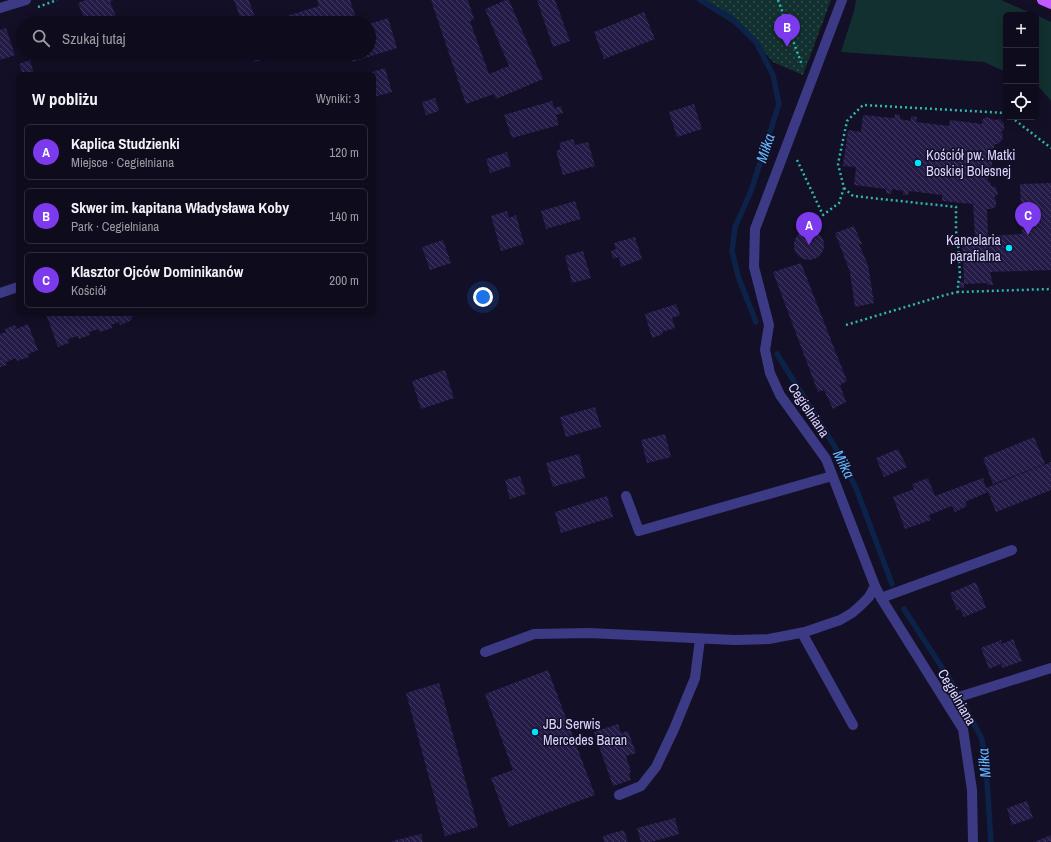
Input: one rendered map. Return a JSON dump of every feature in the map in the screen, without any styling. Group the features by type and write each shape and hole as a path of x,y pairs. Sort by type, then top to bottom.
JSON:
{"main road":[{"path":"1042,0 1051,4"}],"street":[{"path":"0,8 25,0"},
{"name":"Cegielniana","path":"842,0 755,230 754,267 769,324 765,350 770,372 780,395 826,459 881,598 949,700 963,729 972,790 973,842"},
{"path":"0,294 16,288"},
{"path":"626,496 639,531 832,476"},
{"path":"881,598 1012,550"},
{"path":"485,652 534,634 589,633 700,639 756,640 802,633 840,620 852,613 869,597 875,586"},
{"path":"802,633 852,725"},
{"path":"619,795 641,786 656,767 674,729 695,678 700,639"},
{"path":"949,700 1051,668"}],"path":[{"path":"778,0 810,86"},
{"path":"788,145 823,215 839,203 844,188 838,164 847,121 863,105 1003,113"},
{"path":"1015,120 1051,148"},
{"path":"844,188 853,196 956,208 956,231 960,276 958,292"},
{"path":"846,325 958,292 1051,289"}],"green space":[{"path":"700,0 831,0 803,75 773,62 747,32 702,4"},
{"path":"856,0 1001,0 1028,12 1003,12 1003,71 984,62 841,52"},
{"path":"1039,16 1051,22 1051,101 1040,88"}],"building":[{"path":"86,0 114,0 110,2 116,16 83,16 78,3"},
{"path":"234,0 249,0 255,16 240,16"},
{"path":"317,0 350,0 356,16 287,16 319,6"},
{"path":"431,0 468,0 474,19 470,21 489,74 509,66 485,9 509,0 543,79 496,99 494,94 466,104"},
{"path":"537,0 555,0 570,41 553,47"},
{"path":"644,12 655,39 604,59 594,32"},
{"path":"388,18 397,48 376,55 376,22"},
{"path":"6,28 15,55 0,60 0,30"},
{"path":"30,60 33,72 22,72 19,64"},
{"path":"385,68 392,92 376,96 376,72 372,72"},
{"path":"435,98 439,111 426,115 422,102"},
{"path":"552,101 554,108 561,106 563,113 556,115 559,125 512,138 504,115"},
{"path":"694,104 702,129 677,137 669,112"},
{"name":"Kościół pw. Matki Boskiej Bolesnej","path":"895,114 900,115 900,119 911,121 911,116 917,117 916,122 949,126 950,120 982,124 982,120 986,117 994,120 1001,119 1004,123 1004,130 1001,131 1003,135 1002,141 999,142 999,144 995,144 994,148 991,149 994,160 992,161 992,175 988,178 988,181 991,183 991,186 996,187 998,195 994,198 996,200 996,206 992,209 987,209 988,236 1022,234 1020,184 1051,183 1051,270 990,272 993,285 987,285 987,283 964,284 964,288 961,288 959,286 959,282 964,282 962,237 975,236 973,204 942,201 942,195 909,191 908,195 903,195 903,191 892,189 891,194 886,193 886,189 854,185 856,167 843,166 848,130 861,132 863,115 894,118"},
{"path":"573,139 575,145 588,142 595,166 563,175 556,151 561,149 559,143"},
{"path":"507,152 511,166 490,173 486,159"},
{"path":"575,201 581,219 546,229 541,211"},
{"path":"507,211 509,218 516,215 524,244 501,251 491,216"},
{"path":"854,226 862,244 859,244 868,265 874,303 855,307 850,272 835,233"},
{"path":"809,230 819,235 824,245 819,255 809,260 799,255 794,245 799,235"},
{"path":"635,237 642,259 621,267 619,257 613,259 611,251 616,249 614,243"},
{"path":"443,240 451,263 430,270 422,247"},
{"path":"583,251 591,278 572,283 565,256"},
{"path":"801,263 847,381 840,385 846,402 833,409 824,390 818,392 773,272"},
{"path":"676,304 680,315 672,318 675,328 662,332 663,334 652,338 645,314"},
{"path":"47,316 134,316 131,317 132,320 120,325 119,322 111,325 112,328 100,332 98,329 89,332 90,335 79,339 78,336 68,339 69,343 58,347"},
{"path":"28,324 38,350 28,354 29,357 17,361 16,358 6,362 7,365 0,367 0,334 6,332 5,329 15,325 16,329"},
{"path":"445,370 454,398 421,409 412,381"},
{"path":"595,407 601,427 566,437 560,417"},
{"path":"665,434 671,457 647,463 641,440"},
{"path":"1034,437 1045,464 993,484 983,458"},
{"path":"898,449 907,467 884,477 876,458"},
{"path":"579,454 585,478 553,487 546,463"},
{"path":"1051,462 1051,490 996,512 988,492 965,502 967,506 955,512 952,506 929,515 931,520 905,529 893,497 914,489 912,484 928,478 935,496 983,478 986,488"},
{"path":"520,476 526,494 510,499 505,480"},
{"path":"607,496 613,517 561,533 555,512"},
{"path":"976,582 986,608 964,617 960,609 957,610 950,593"},
{"path":"1013,639 1022,661 1003,668 1001,664 989,669 981,648 1001,640 1002,644"},
{"name":"JBJ Serwis Mercedes Baran","path":"548,670 595,795 509,827 491,778 513,770 485,694"},
{"path":"439,683 478,827 445,836 406,693"},
{"path":"618,724 621,733 628,731 636,753 626,756 631,772 629,774 631,780 613,786 594,732"},
{"path":"1027,801 1033,818 1012,825 1007,808"},
{"path":"675,818 679,834 651,842 641,842 637,828"},
{"path":"624,830 628,842 604,842 603,836"},
{"path":"421,834 423,842 392,842 392,841"},
{"path":"1051,835 1051,842 1034,842"}],"waterway":[{"name":"Miłka","path":"700,0 731,18 756,42 773,75 779,104 751,191 735,227 732,251 738,276 756,322"},
{"name":"Miłka","path":"777,354 835,447 856,488 892,584"},
{"name":"Miłka","path":"904,609 952,683 982,739 987,781 991,842"}],"place":[{"name":"Skwer im. kapitana Władysława Koby","path":"787,47"},
{"name":"Kościół pw. Matki Boskiej Bolesnej","path":"918,163"},
{"name":"Klasztor Ojców Dominikanów","path":"1028,235"},
{"name":"Kaplica Studzienki","path":"809,245"},
{"name":"Kancelaria parafialna","path":"1009,248"},
{"name":"JBJ Serwis Mercedes Baran","path":"535,732"}]}
